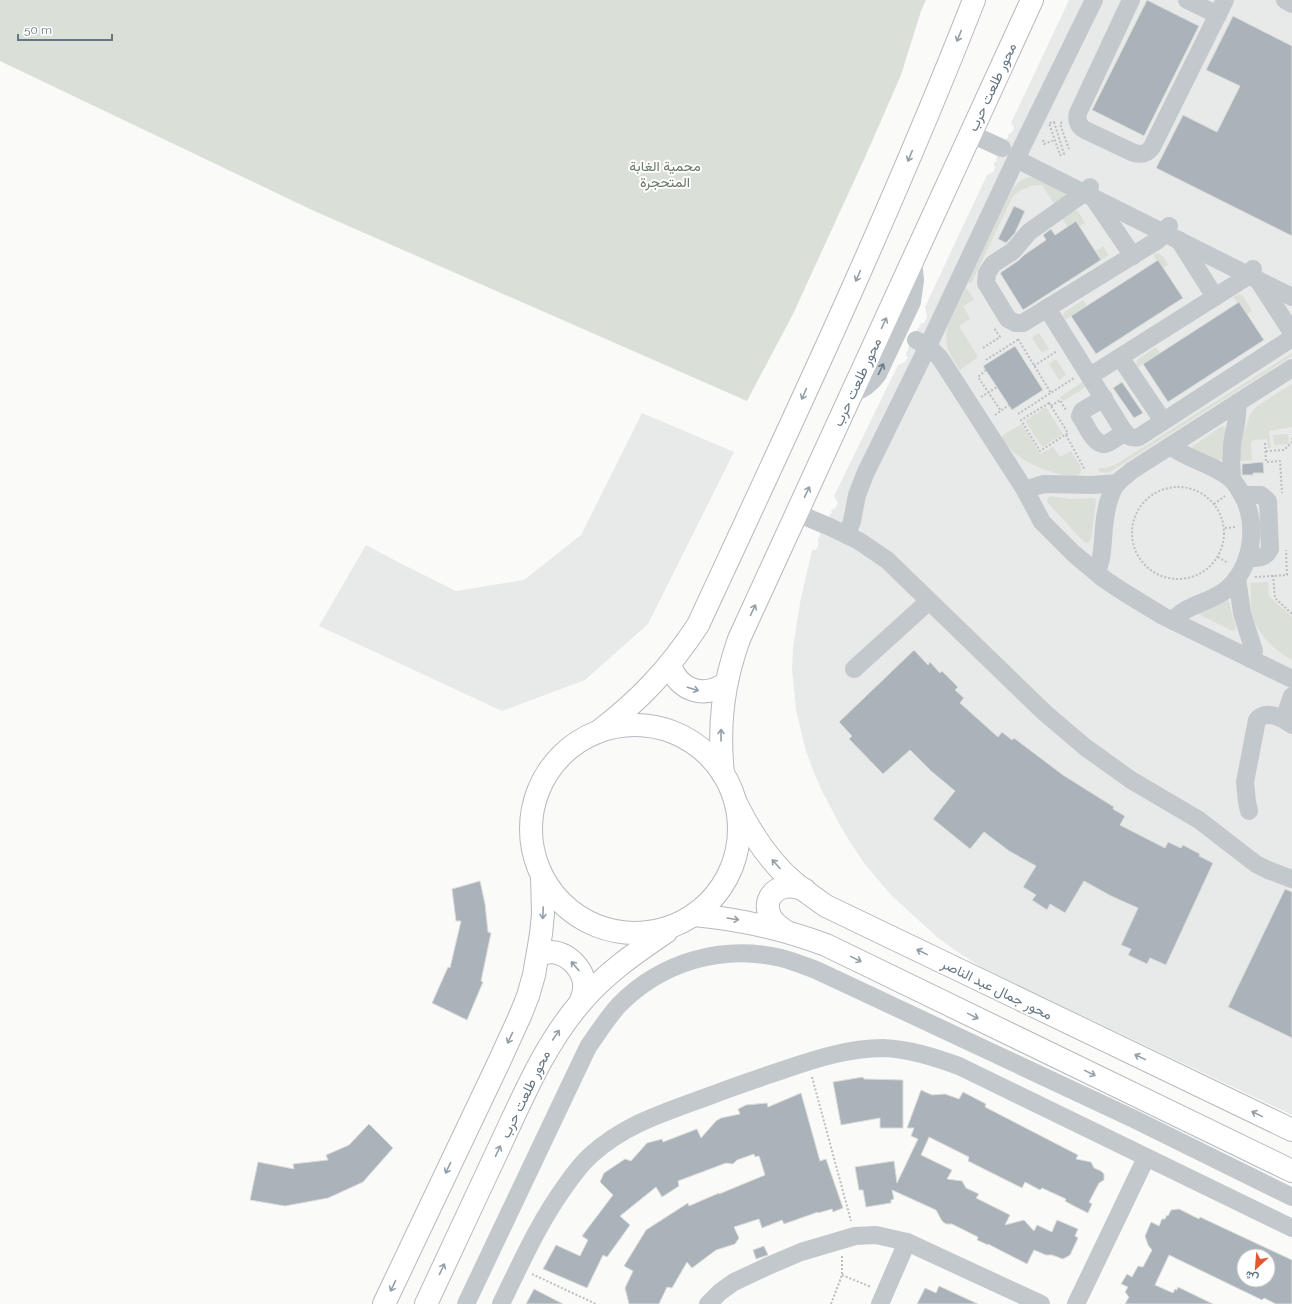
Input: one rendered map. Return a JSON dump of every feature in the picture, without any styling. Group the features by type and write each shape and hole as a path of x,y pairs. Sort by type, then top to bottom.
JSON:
{"main road":[{"path":"598,732 654,684 670,665 698,624 868,254 919,135 974,0"},
{"name":"محور طلعت حرب","path":"723,774 720,733 722,712 726,683 739,639 1032,0"},
{"path":"670,665 672,672 681,683 693,690 714,690 726,683"},
{"path":"737,805 723,774 700,748 686,738 651,726 633,725 615,727 598,732 567,750 545,777 538,792 533,809 531,826 535,859 550,889 560,902 587,921 603,928 621,932 641,933 660,930 686,920 733,919 784,930 805,937 846,954 1292,1171"},
{"name":"محور طلعت حرب","path":"426,1304 544,1055 559,1030 581,1001 596,985 620,964 709,903 721,889 730,873 736,856 739,839 737,805"},
{"name":"محور جمال عبد الناصر","path":"737,805 752,834 781,870 826,906 1292,1130"},
{"path":"384,1304 520,1016 532,982 539,954 543,914 542,874"},
{"path":"784,930 774,924 768,914 768,903 770,898 777,890 787,886 798,887 805,890"},
{"path":"539,954 552,952 565,956 576,964 582,975 584,988 581,1001"}],"street":[{"path":"847,535 852,521 857,495 914,339 1094,0"},
{"path":"1131,0 1077,117 1079,125 1085,130 1139,155 1149,151 1152,147 1222,8 1187,0"},
{"path":"1285,0 1292,4"},
{"path":"971,134 1012,153 1253,274 1287,296 1291,337 1289,340 1139,437 1131,438 1125,432 1047,308"},
{"path":"1089,192 1127,214 1171,233 1210,256 1253,274"},
{"path":"1089,192 1133,256"},
{"path":"1089,192 1029,232 1013,250 993,264 987,273 986,283 1008,319 1019,323 1023,322 1171,233"},
{"path":"1114,227 1127,214"},
{"path":"1171,233 1215,297"},
{"path":"1196,268 1210,256"},
{"path":"852,393 864,388 875,380 878,374 914,339 912,302 915,290 915,280 913,260"},
{"path":"1088,373 1120,357 1253,274"},
{"path":"914,339 940,358 1030,497 1039,516 1046,526 1073,553 1141,592 1176,618 1253,655 1292,669"},
{"path":"1120,357 1163,421"},
{"path":"1098,567 1107,512 1111,497 1118,483 1131,471 1292,368"},
{"path":"1104,398 1082,411 1080,413 1082,419 1100,444 1108,444 1125,432"},
{"path":"1232,480 1232,444 1237,418 1237,403"},
{"path":"1170,446 1184,456 1216,469 1232,480 1243,495 1252,526 1252,537 1247,558 1238,578 1220,594 1191,607 1176,618"},
{"path":"1030,497 1037,486 1044,484 1092,485 1118,483"},
{"path":"797,512 847,535 887,560 1045,713 1086,748 1131,780 1199,820 1256,864 1292,879"},
{"path":"1238,578 1242,613 1253,655 1292,679"},
{"path":"854,669 929,601"},
{"path":"1249,811 1245,782 1257,720 1262,715 1266,714 1288,722 1292,696"},
{"path":"466,1304 588,1047 608,1018 630,995 659,974 688,961 725,954 763,955 782,958 821,972 1134,1119 1292,1197"},
{"path":"501,1304 535,1235 556,1199 590,1155 613,1137 655,1115 738,1085 808,1061 861,1050 883,1048 908,1051 934,1057 975,1073 1146,1158 1292,1228"},
{"path":"1076,1304 1146,1158"},
{"path":"708,1304 720,1292 734,1282 801,1252 848,1237 876,1235 907,1242 1041,1304"},
{"path":"883,1298 907,1242"}],"path":[{"path":"1054,122 1059,138 1064,154 1060,155 1049,123 1054,122"},
{"path":"1059,138 1068,135"},
{"path":"983,348 1000,337 992,324"},
{"path":"1018,339 1051,393"},
{"path":"1034,366 1052,354"},
{"path":"986,370 978,376 1001,411"},
{"path":"1018,414 1051,393 1088,373"},
{"path":"970,404 997,387"},
{"path":"1051,406 1057,402"},
{"path":"1066,435 1040,451 1021,420 1049,403 1068,434 1066,435 1092,485"},
{"path":"1266,451 1284,450 1292,442 1292,438"},
{"path":"1072,446 1077,443"},
{"path":"1182,487 1200,492 1214,504 1221,515 1225,528 1222,551 1212,565 1197,576 1179,579 1161,576 1145,565 1135,550 1132,531 1136,513 1147,498 1163,489 1182,487"},
{"path":"1273,575 1275,598 1292,614"},
{"path":"808,1061 848,1237 842,1275 831,1304"},
{"path":"519,1268 596,1304"},
{"path":"842,1275 883,1298"}],"shaded area":[{"path":"1069,0 1292,0 1292,1115 984,969 937,937 891,895 864,863 852,845 821,789 813,770 806,751 796,710 792,669 793,648 800,603 812,550 816,550 819,543 818,538 820,537 830,514 832,513 831,511 834,508 835,509 838,503 834,496 898,365 905,362 908,357 906,356 906,352 908,351 918,328 920,327 919,325 924,323 927,317 925,307 987,175 993,172 996,167 994,166 994,162 997,161 996,159 1008,138 1008,135 1014,128 1011,123"},
{"path":"642,413 734,452 648,624 585,680 502,711 319,626 366,545 456,591 524,580 581,535"}],"green space":[{"name":"محمية الغابة المتحجرة","path":"0,0 926,0 921,11 901,75 866,155 793,314 747,401 312,210 0,61"},
{"path":"1030,177 1066,193 1066,196 1054,204 1042,185 1026,188 1013,196 971,284 968,282 1011,192 1019,182"},
{"path":"1073,210 1078,211 1085,223 1080,226 1076,221 1067,227 1061,216"},
{"path":"1103,246 1109,255 1101,260 1096,251"},
{"path":"1158,253 1163,256 1168,265 1163,268 1153,254"},
{"path":"966,288 974,300 963,306 970,319 959,326 978,357 960,370 948,350 946,339 948,326"},
{"path":"1239,294 1243,296 1252,311 1247,314 1240,302 1238,303 1233,297"},
{"path":"1083,300 1087,306 1065,320 1063,316 1064,312"},
{"path":"1039,333 1049,349 1042,353 1032,338"},
{"path":"1156,347 1160,353 1138,367 1136,364 1137,360"},
{"path":"1292,353 1292,356 1110,472 1104,473 1098,471 1099,468 1115,465"},
{"path":"1056,359 1066,375 1059,380 1049,364"},
{"path":"1083,382 1086,387 1063,401 1060,397"},
{"path":"1292,384 1292,427 1269,431 1271,448 1268,448 1267,439 1253,440 1251,443 1252,460 1239,461 1238,447 1251,413 1257,406"},
{"path":"1046,407 1063,434 1042,447 1025,421"},
{"path":"1022,424 1040,454 1053,447 1060,457 1071,451 1080,465 1081,470 1079,474 1067,476 1048,471 1028,462 1014,453 1002,441 1003,435"},
{"path":"1222,426 1226,428 1226,430 1222,459 1218,461 1192,449 1193,446"},
{"path":"1288,434 1289,444 1274,445 1273,435"},
{"path":"1050,496 1071,499 1095,498 1096,501 1091,540 1089,542 1084,542 1048,503 1047,500"},
{"path":"1268,582 1269,596 1292,617 1292,660 1271,645 1260,632 1253,617 1251,608 1251,583"},
{"path":"1228,598 1236,627 1235,631 1200,615 1199,613"}],"building":[{"path":"1147,0 1199,26 1144,136 1092,110"},
{"path":"1233,16 1292,46 1292,236 1156,168 1183,115 1217,132 1240,86 1206,70"},
{"path":"1014,206 1025,211 1015,233 1006,243 998,239"},
{"path":"1076,221 1101,260 1023,310 1000,273 1046,240 1043,235 1051,229 1055,235"},
{"path":"1158,260 1183,298 1096,354 1071,316"},
{"path":"1239,302 1264,340 1168,402 1143,364"},
{"path":"1015,346 1043,390 1012,410 983,366"},
{"path":"1122,382 1143,413 1134,418 1113,388"},
{"path":"1263,462 1264,473 1242,475 1242,464"},
{"path":"914,650 928,665 930,662 940,673 942,671 958,687 955,690 964,698 960,703 998,737 1002,732 1012,740 1014,738 1063,775 1114,807 1113,809 1125,816 1120,825 1165,848 1168,842 1181,848 1183,845 1200,854 1199,856 1213,863 1166,965 1150,958 1147,964 1128,955 1131,949 1121,945 1138,908 1111,896 1084,881 1065,913 1050,904 1047,910 1032,900 1036,895 1023,887 1036,866 1009,851 984,832 970,849 933,819 955,791 931,771 910,750 883,774 849,739 852,736 839,722"},
{"path":"480,881 485,904 488,932 491,933 481,981 483,982 467,1020 432,1003 448,967 450,968 461,921 456,921 452,889"},
{"path":"1285,889 1292,892 1292,1038 1228,1007"},
{"path":"863,1077 864,1079 903,1080 903,1128 880,1128 880,1118 841,1125 833,1082"},
{"path":"921,1090 932,1095 945,1094 959,1099 963,1092 986,1104 985,1107 1078,1155 1076,1159 1091,1162 1094,1168 1104,1174 1104,1180 1099,1183 1089,1202 1092,1204 1088,1213 1065,1201 1066,1199 1042,1188 1040,1190 1025,1182 1022,1188 968,1161 969,1157 929,1137 921,1155 952,1170 947,1179 962,1181 966,1188 979,1194 976,1198 1010,1215 1005,1225 1024,1220 1034,1231 1037,1225 1052,1232 1057,1220 1078,1229 1075,1236 1078,1238 1070,1255 1063,1259 1052,1255 1046,1255 1034,1250 1027,1264 977,1240 978,1237 952,1224 946,1224 942,1221 936,1210 892,1190 894,1199 891,1200 891,1203 866,1207 863,1190 859,1190 855,1167 894,1161 897,1183 918,1139 911,1136 914,1128 907,1128"},
{"path":"801,1093 820,1161 826,1159 843,1208 833,1212 832,1209 818,1212 784,1224 782,1220 762,1228 759,1219 734,1227 739,1238 735,1244 716,1250 692,1268 687,1262 672,1288 667,1287 659,1304 629,1304 625,1288 633,1271 624,1266 646,1230 688,1203 689,1206 765,1175 759,1156 755,1157 754,1154 737,1160 733,1164 726,1163 678,1181 679,1186 662,1197 656,1187 620,1216 630,1225 607,1257 603,1255 587,1288 543,1269 556,1245 580,1256 588,1240 582,1236 613,1195 600,1182 604,1173 625,1159 631,1161 647,1143 662,1139 663,1142 697,1129 701,1138 716,1121 721,1118 740,1114 738,1109 746,1105 767,1103 768,1107"},
{"path":"369,1124 393,1148 363,1182 328,1198 285,1206 250,1200 258,1162 294,1169 293,1164 328,1160 326,1155 349,1145"},
{"path":"1179,1209 1199,1219 1200,1217 1266,1248 1236,1248 1236,1287 1169,1255 1155,1285 1173,1293 1178,1287 1213,1304 1125,1304 1129,1297 1125,1292 1128,1287 1121,1284 1127,1274 1132,1277 1138,1266 1143,1267 1152,1250 1148,1245 1145,1236 1151,1222 1159,1226 1162,1219 1165,1219 1167,1215 1168,1216 1171,1210"},
{"path":"764,1246 768,1255 756,1259 753,1250"},
{"path":"1276,1253 1292,1260 1292,1304 1276,1304 1264,1298 1262,1300 1237,1288 1276,1288"},
{"path":"939,1286 978,1304 917,1304 925,1288 936,1293"},
{"path":"534,1289 563,1304 526,1304"}]}
